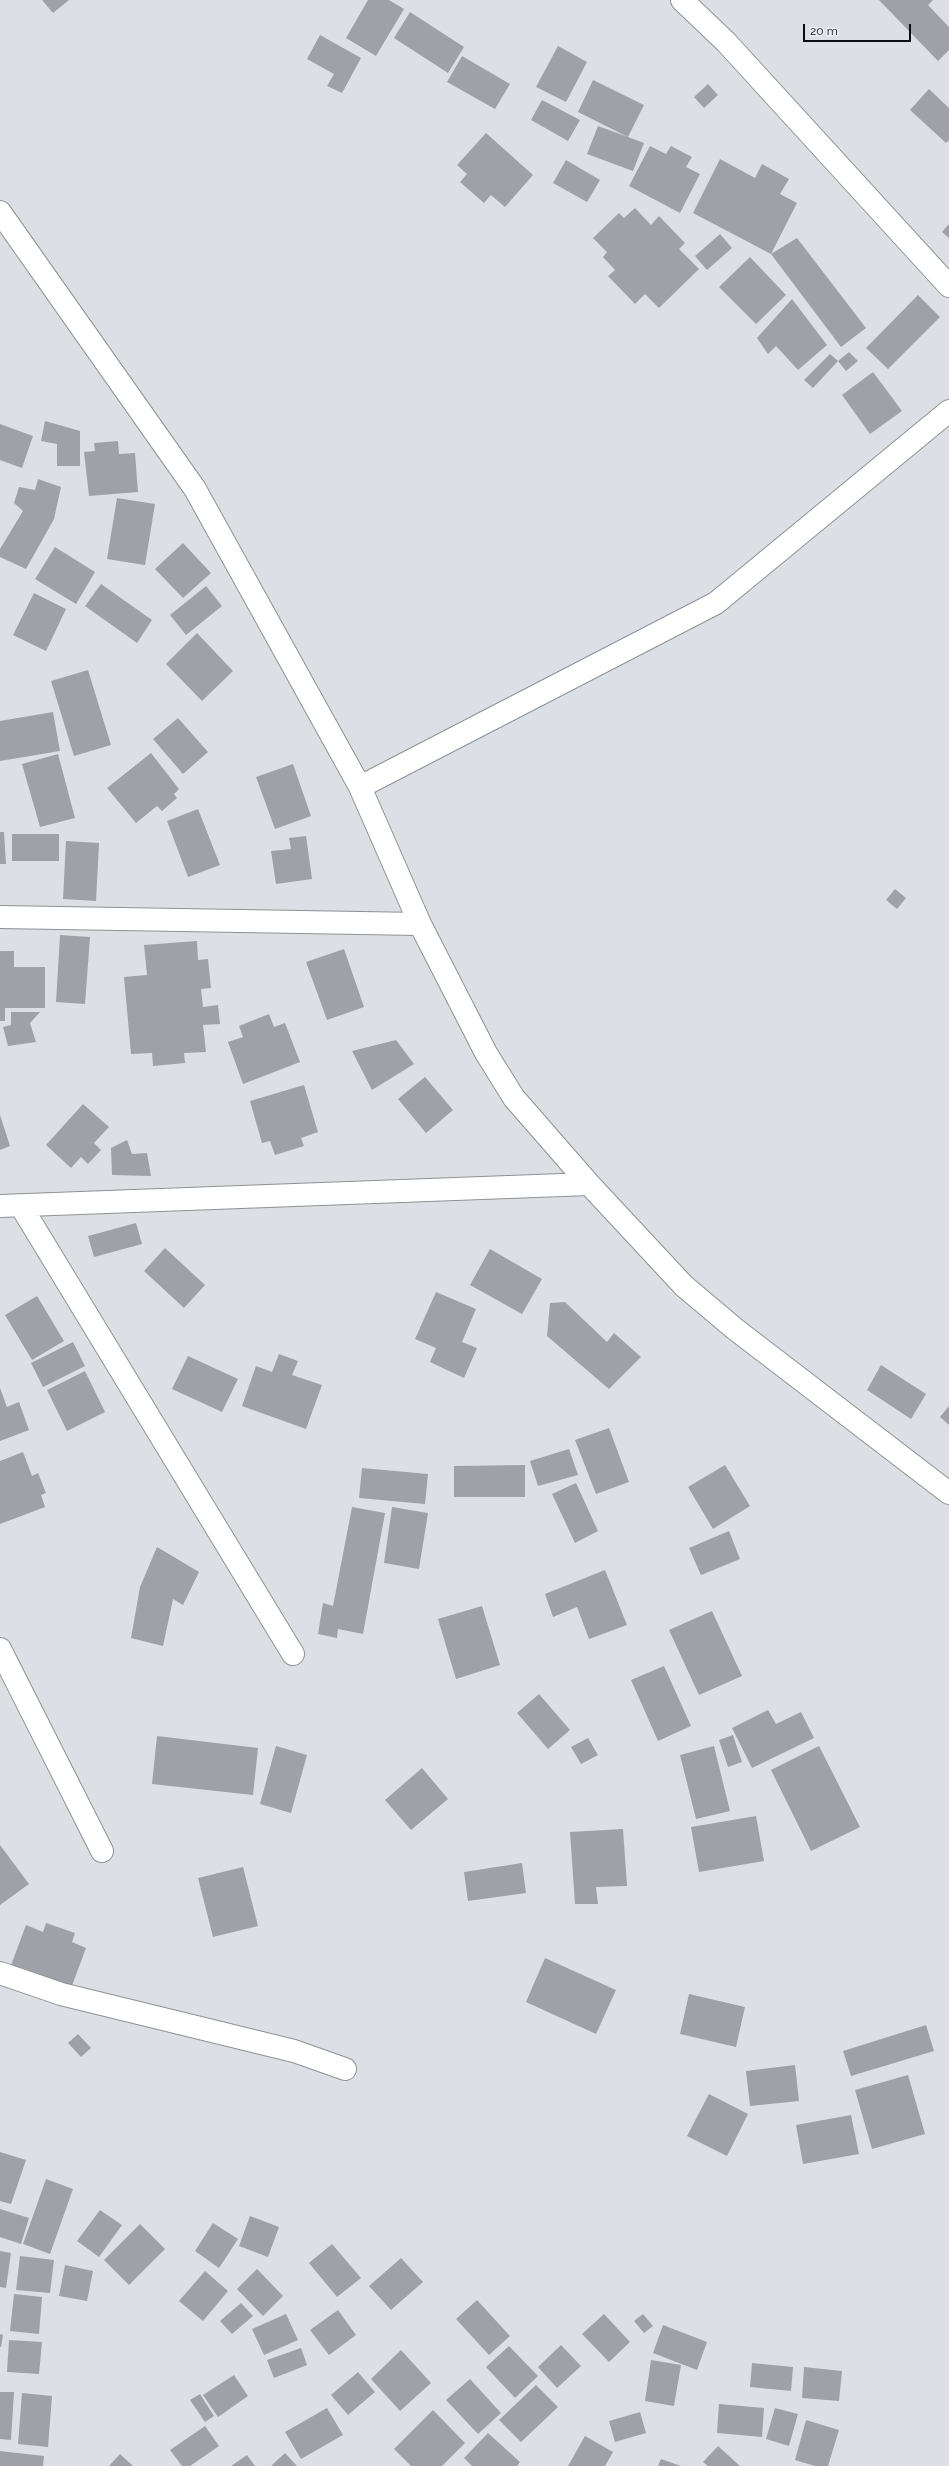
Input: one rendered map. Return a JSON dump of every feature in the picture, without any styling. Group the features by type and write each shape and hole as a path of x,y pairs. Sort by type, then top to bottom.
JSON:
{"street":[{"path":"682,0 726,42 949,286"},
{"path":"0,212 195,490 360,787 420,924 486,1053 514,1098 589,1184 690,1290 735,1328 949,1493"},
{"path":"360,787 716,604 949,411"},
{"path":"0,917 420,924"},
{"path":"10,1206 589,1184"},
{"path":"10,1206 293,1654"},
{"path":"0,1649 102,1852"},
{"path":"0,1973 61,1994 294,2051 345,2069"}],"building":[{"path":"42,0 69,0 53,13"},
{"path":"368,0 389,0 404,9 376,56 346,38"},
{"path":"879,0 933,0 928,5 949,27 949,50 938,61"},
{"path":"410,12 464,47 448,73 394,38"},
{"path":"320,35 361,58 342,93 327,86 334,74 307,59"},
{"path":"558,46 587,62 566,102 536,87"},
{"path":"462,56 510,84 495,109 447,82"},
{"path":"593,80 644,105 628,137 578,112"},
{"path":"708,84 718,95 704,108 694,97"},
{"path":"929,89 949,108 949,140 946,143 910,110"},
{"path":"542,100 580,120 568,141 531,120"},
{"path":"598,126 644,143 633,171 587,154"},
{"path":"486,133 533,175 505,207 491,195 484,203 460,182 467,174 457,165"},
{"path":"650,146 666,154 671,146 692,157 686,167 700,174 680,213 629,186"},
{"path":"720,159 755,178 762,164 789,179 780,194 797,203 771,254 693,213"},
{"path":"566,160 600,180 587,202 553,183"},
{"path":"635,208 651,225 659,216 685,243 679,249 699,269 659,308 645,294 635,304 608,276 615,270 603,257 607,252 593,238 619,213 624,218"},
{"path":"949,224 949,238 942,232"},
{"path":"720,234 732,248 707,270 695,256"},
{"path":"797,238 866,328 841,347 771,254"},
{"path":"750,257 786,295 756,324 719,287"},
{"path":"918,295 940,317 888,369 866,348"},
{"path":"792,299 827,345 798,370 776,346 768,354 757,338"},
{"path":"849,352 858,361 846,371 838,361"},
{"path":"830,354 838,361 813,388 804,380"},
{"path":"873,372 902,411 870,434 842,395"},
{"path":"45,421 80,431 80,466 57,466 57,444 41,441"},
{"path":"0,424 33,436 22,468 0,460"},
{"path":"118,441 119,454 135,453 138,492 89,496 84,452 95,451 94,443"},
{"path":"38,479 61,487 54,519 26,569 0,557 0,549 23,511 14,503 19,487 35,490"},
{"path":"117,498 155,504 145,565 107,559"},
{"path":"183,543 211,573 183,598 155,569"},
{"path":"55,547 95,572 76,604 35,579"},
{"path":"101,584 152,620 137,643 85,606"},
{"path":"206,586 222,606 186,635 170,615"},
{"path":"34,593 66,609 46,651 13,635"},
{"path":"197,633 233,671 202,701 166,664"},
{"path":"88,670 111,745 74,756 51,681"},
{"path":"53,712 60,751 0,761 0,721"},
{"path":"178,718 208,752 183,774 153,739"},
{"path":"151,753 179,789 174,794 177,798 162,811 157,806 136,823 107,788"},
{"path":"58,754 75,818 40,827 22,764"},
{"path":"293,764 311,816 275,829 256,777"},
{"path":"198,809 220,865 188,877 167,821"},
{"path":"0,832 4,832 6,864 0,864"},
{"path":"12,834 59,834 59,861 12,861"},
{"path":"306,836 312,879 276,884 271,851 291,849 289,838"},
{"path":"66,841 99,843 96,901 63,899"},
{"path":"895,889 906,898 897,909 886,900"},
{"path":"60,935 90,937 85,1004 56,1002"},
{"path":"197,941 198,960 208,959 211,988 201,989 203,1007 218,1005 220,1024 203,1025 206,1052 184,1053 185,1063 153,1066 152,1053 131,1054 124,977 147,975 144,945"},
{"path":"344,949 364,1007 327,1020 306,962"},
{"path":"0,951 14,951 14,967 45,967 45,1008 5,1008 5,1021 0,1021"},
{"path":"11,1012 40,1012 30,1023 36,1042 8,1046 3,1027 11,1025"},
{"path":"269,1014 274,1027 285,1023 300,1062 243,1084 228,1042 243,1037 239,1026"},
{"path":"396,1040 414,1064 372,1090 352,1051"},
{"path":"425,1077 453,1110 426,1133 398,1099"},
{"path":"304,1085 318,1132 301,1138 304,1146 275,1155 270,1141 262,1143 250,1101"},
{"path":"83,1104 109,1127 94,1143 101,1150 88,1164 81,1157 71,1168 46,1145"},
{"path":"0,1115 10,1146 0,1150"},
{"path":"127,1140 132,1154 147,1153 151,1176 112,1175 111,1148"},
{"path":"136,1223 142,1244 94,1257 88,1236"},
{"path":"165,1248 205,1285 184,1308 144,1271"},
{"path":"490,1249 542,1279 522,1314 470,1285"},
{"path":"436,1292 476,1309 462,1342 477,1348 464,1378 430,1362 436,1348 415,1339"},
{"path":"37,1296 64,1341 32,1360 5,1315"},
{"path":"565,1302 607,1342 614,1333 641,1357 609,1389 547,1336 550,1303"},
{"path":"73,1342 85,1366 43,1387 31,1363"},
{"path":"279,1354 298,1361 292,1375 322,1385 306,1429 242,1406 256,1366 272,1372"},
{"path":"188,1356 238,1379 222,1412 172,1389"},
{"path":"881,1365 926,1394 911,1419 867,1390"},
{"path":"85,1371 105,1412 67,1431 47,1390"},
{"path":"0,1388 7,1407 19,1402 29,1430 0,1441"},
{"path":"949,1406 949,1425 940,1417"},
{"path":"609,1428 629,1482 596,1494 575,1440"},
{"path":"569,1449 578,1475 538,1486 530,1461"},
{"path":"23,1452 32,1476 38,1473 46,1493 41,1495 45,1507 0,1524 0,1461"},
{"path":"525,1465 525,1497 454,1497 454,1466"},
{"path":"725,1465 750,1506 713,1529 688,1487"},
{"path":"362,1468 428,1474 425,1504 359,1498"},
{"path":"576,1483 598,1531 575,1543 552,1494"},
{"path":"352,1507 385,1513 363,1634 338,1629 337,1638 318,1634 323,1603 333,1606"},
{"path":"392,1507 428,1513 419,1569 384,1563"},
{"path":"729,1531 740,1559 701,1575 689,1548"},
{"path":"157,1547 199,1572 183,1605 173,1599 163,1646 131,1638 140,1587"},
{"path":"605,1570 627,1625 589,1639 577,1607 553,1617 545,1594"},
{"path":"482,1606 500,1665 456,1679 438,1619"},
{"path":"712,1611 742,1676 699,1695 669,1630"},
{"path":"664,1666 691,1726 658,1741 631,1680"},
{"path":"539,1694 570,1730 548,1749 517,1713"},
{"path":"768,1710 776,1724 801,1712 814,1738 752,1768 732,1728"},
{"path":"733,1735 742,1762 728,1767 719,1740"},
{"path":"157,1736 258,1748 253,1795 152,1784"},
{"path":"588,1738 598,1755 581,1764 571,1747"},
{"path":"276,1746 307,1755 291,1813 260,1804"},
{"path":"714,1746 730,1811 696,1819 680,1755"},
{"path":"819,1746 860,1827 811,1851 771,1770"},
{"path":"422,1768 448,1799 411,1830 385,1800"},
{"path":"756,1816 764,1861 699,1872 691,1827"},
{"path":"623,1829 627,1886 596,1887 598,1904 575,1904 570,1832"},
{"path":"0,1845 29,1884 0,1905"},
{"path":"522,1863 526,1893 468,1901 464,1872"},
{"path":"243,1867 258,1926 213,1937 198,1878"},
{"path":"46,1923 75,1933 72,1942 86,1948 70,1991 10,1968 26,1925 43,1932"},
{"path":"545,1958 616,1990 596,2034 526,2002"},
{"path":"689,1994 745,2007 736,2047 680,2034"},
{"path":"926,2025 934,2051 851,2076 843,2051"},
{"path":"78,2034 91,2048 81,2057 68,2043"},
{"path":"795,2065 799,2101 750,2106 746,2071"},
{"path":"908,2075 925,2134 872,2149 855,2090"},
{"path":"709,2094 748,2114 727,2156 687,2136"},
{"path":"851,2115 859,2154 803,2164 796,2125"},
{"path":"0,2152 26,2160 11,2204 0,2201"},
{"path":"46,2179 73,2189 50,2254 23,2244"},
{"path":"0,2209 29,2218 21,2244 0,2237"},
{"path":"100,2210 122,2225 99,2257 77,2241"},
{"path":"250,2216 279,2227 268,2257 239,2246"},
{"path":"213,2223 238,2239 219,2268 195,2251"},
{"path":"140,2224 165,2249 129,2285 104,2260"},
{"path":"332,2244 361,2278 337,2297 309,2263"},
{"path":"0,2251 11,2253 6,2288 0,2287"},
{"path":"20,2256 54,2260 50,2293 16,2290"},
{"path":"401,2258 423,2282 391,2310 369,2286"},
{"path":"65,2265 93,2271 87,2301 59,2296"},
{"path":"257,2269 283,2296 263,2316 237,2289"},
{"path":"205,2271 228,2291 203,2321 179,2301"},
{"path":"14,2294 42,2297 39,2334 10,2331"},
{"path":"477,2300 510,2336 489,2355 456,2319"},
{"path":"241,2303 253,2316 232,2334 220,2321"},
{"path":"338,2310 356,2335 329,2355 310,2330"},
{"path":"286,2314 298,2340 264,2355 252,2329"},
{"path":"604,2314 630,2342 609,2362 582,2334"},
{"path":"643,2314 653,2326 644,2333 634,2321"},
{"path":"663,2325 707,2342 697,2370 653,2353"},
{"path":"0,2334 3,2335 1,2347 0,2347"},
{"path":"9,2340 42,2342 39,2374 7,2372"},
{"path":"561,2345 581,2366 557,2388 538,2367"},
{"path":"509,2346 538,2376 515,2398 486,2367"},
{"path":"301,2348 307,2365 274,2378 267,2360"},
{"path":"401,2350 431,2383 400,2411 371,2379"},
{"path":"651,2360 681,2365 674,2406 645,2401"},
{"path":"752,2363 793,2367 791,2391 750,2387"},
{"path":"804,2367 842,2371 839,2401 802,2398"},
{"path":"358,2372 375,2392 348,2415 331,2395"},
{"path":"234,2375 248,2396 218,2417 203,2395"},
{"path":"470,2379 501,2413 478,2434 446,2400"},
{"path":"536,2385 558,2407 521,2442 499,2420"},
{"path":"0,2392 14,2392 11,2440 0,2439"},
{"path":"22,2393 52,2396 48,2447 18,2444"},
{"path":"200,2394 214,2416 205,2422 190,2400"},
{"path":"719,2404 764,2408 762,2437 717,2433"},
{"path":"327,2408 343,2435 301,2459 285,2432"},
{"path":"775,2408 798,2414 789,2446 766,2439"},
{"path":"433,2410 465,2443 442,2466 411,2466 394,2449"},
{"path":"640,2412 646,2433 615,2442 609,2421"},
{"path":"806,2420 839,2430 828,2466 815,2466 795,2460"},
{"path":"205,2426 219,2446 190,2466 182,2466 170,2450"},
{"path":"488,2433 520,2462 517,2466 472,2466 464,2458"},
{"path":"585,2436 613,2452 605,2466 568,2466"},
{"path":"718,2446 740,2466 708,2466 703,2462"},
{"path":"0,2451 44,2456 43,2466 0,2466"},
{"path":"285,2453 297,2466 271,2466"},
{"path":"120,2454 133,2466 109,2466"},
{"path":"247,2455 255,2466 231,2466"},
{"path":"661,2459 681,2466 658,2466"}]}
